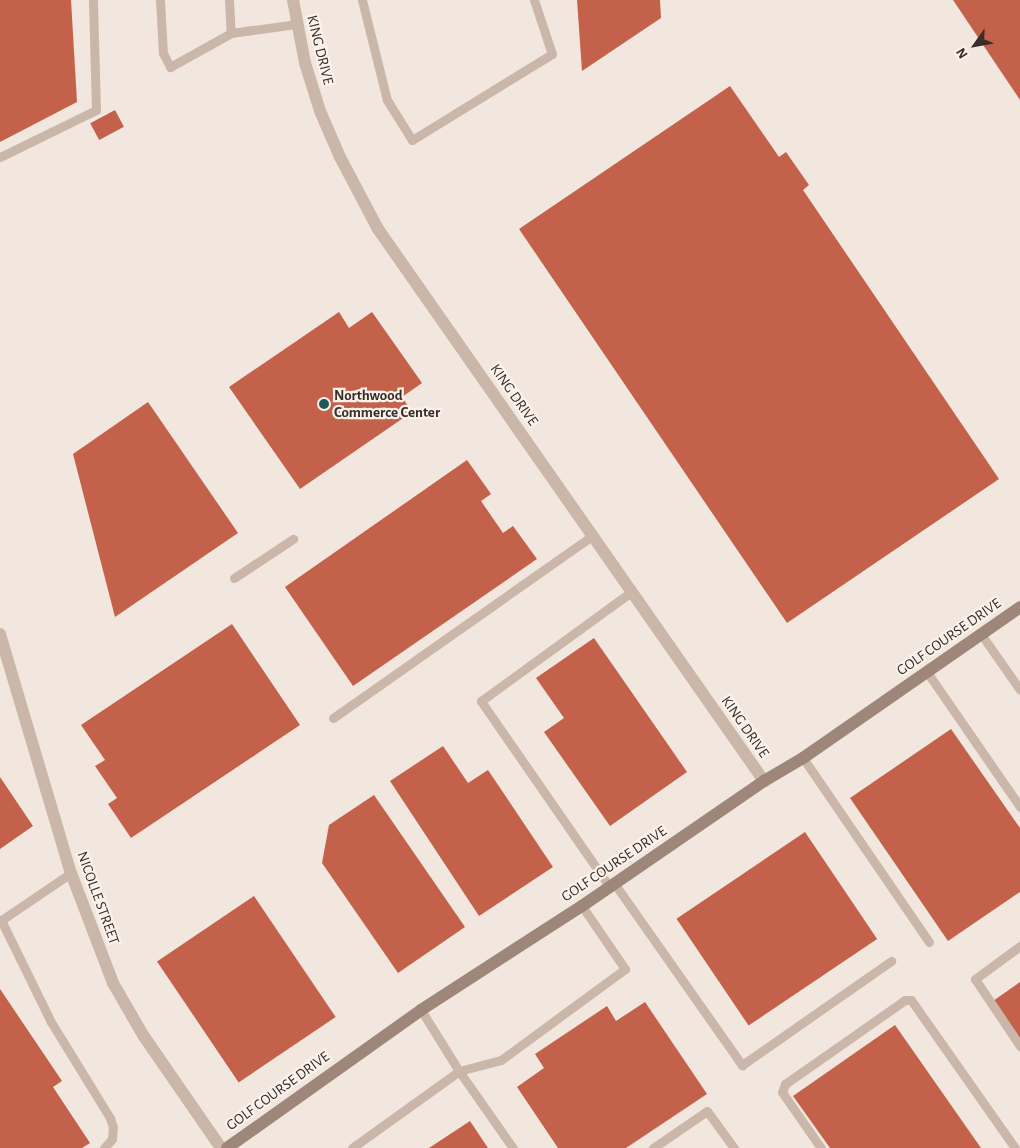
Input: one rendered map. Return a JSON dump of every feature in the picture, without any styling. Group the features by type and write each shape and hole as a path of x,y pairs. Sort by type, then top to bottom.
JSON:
{"street":[{"name":"KING DRIVE","path":"293,0 305,63 320,111 340,156 365,200 378,229 764,781"},
{"name":"GOLF COURSE DRIVE","path":"226,1148 421,1010 582,906 764,781 803,758 1020,607"},
{"name":"NICOLLE STREET","path":"0,634 71,873 102,956 124,1004 221,1148"}],"lane":[{"path":"0,157 96,110 93,0"},
{"path":"160,0 163,53 170,67 231,33 297,24"},
{"path":"229,0 231,33"},
{"path":"362,0 387,100 412,140 552,54 534,0"},
{"path":"333,718 593,535"},
{"path":"234,578 294,539"},
{"path":"631,592 481,701 742,1065 891,961"},
{"path":"981,634 1020,690"},
{"path":"927,672 1020,807"},
{"path":"803,758 929,942"},
{"path":"71,873 0,920 50,1022 110,1118 114,1127 112,1139 104,1148"},
{"path":"352,1148 459,1071 501,1060 625,968 582,906"},
{"path":"1020,946 975,979 1020,1046"},
{"path":"821,1148 782,1092 785,1084 905,1000 911,1000 1015,1148"},
{"path":"421,1010 459,1071 513,1148"},
{"path":"653,1148 707,1111 734,1148"}],"building":[{"path":"0,0 71,0 77,102 0,142"},
{"path":"577,0 660,0 661,18 582,71"},
{"path":"953,0 1020,0 1020,100"},
{"path":"730,86 779,157 786,152 809,185 803,190 999,479 787,623 519,229"},
{"path":"115,110 124,127 99,140 90,123"},
{"name":"Northwood Commerce Center","path":"339,312 349,328 372,312 422,383 402,397 412,412 300,489 229,387"},
{"path":"148,402 238,533 115,617 73,454"},
{"path":"467,460 491,494 481,501 503,533 513,526 537,559 353,686 285,587"},
{"path":"232,624 300,725 131,838 108,804 117,798 95,766 105,760 81,725"},
{"path":"594,638 687,772 610,826 544,732 564,718 536,678"},
{"path":"951,729 1020,828 1020,892 948,941 850,798"},
{"path":"443,746 468,783 488,770 553,867 479,916 390,781"},
{"path":"0,777 33,826 0,849"},
{"path":"374,795 465,927 398,973 322,863 329,825"},
{"path":"805,832 877,939 749,1026 676,919"},
{"path":"254,896 336,1017 239,1082 157,961"},
{"path":"1020,982 1020,1042 993,1001"},
{"path":"0,989 62,1081 53,1087 90,1143 82,1148 0,1148"},
{"path":"645,1002 707,1094 626,1148 558,1148 517,1087 544,1068 535,1054 607,1006 616,1021"},
{"path":"895,1025 981,1148 830,1148 793,1096"},
{"path":"470,1121 488,1148 429,1148"}],"place":[{"name":"Northwood Commerce Center","path":"324,404"}]}
